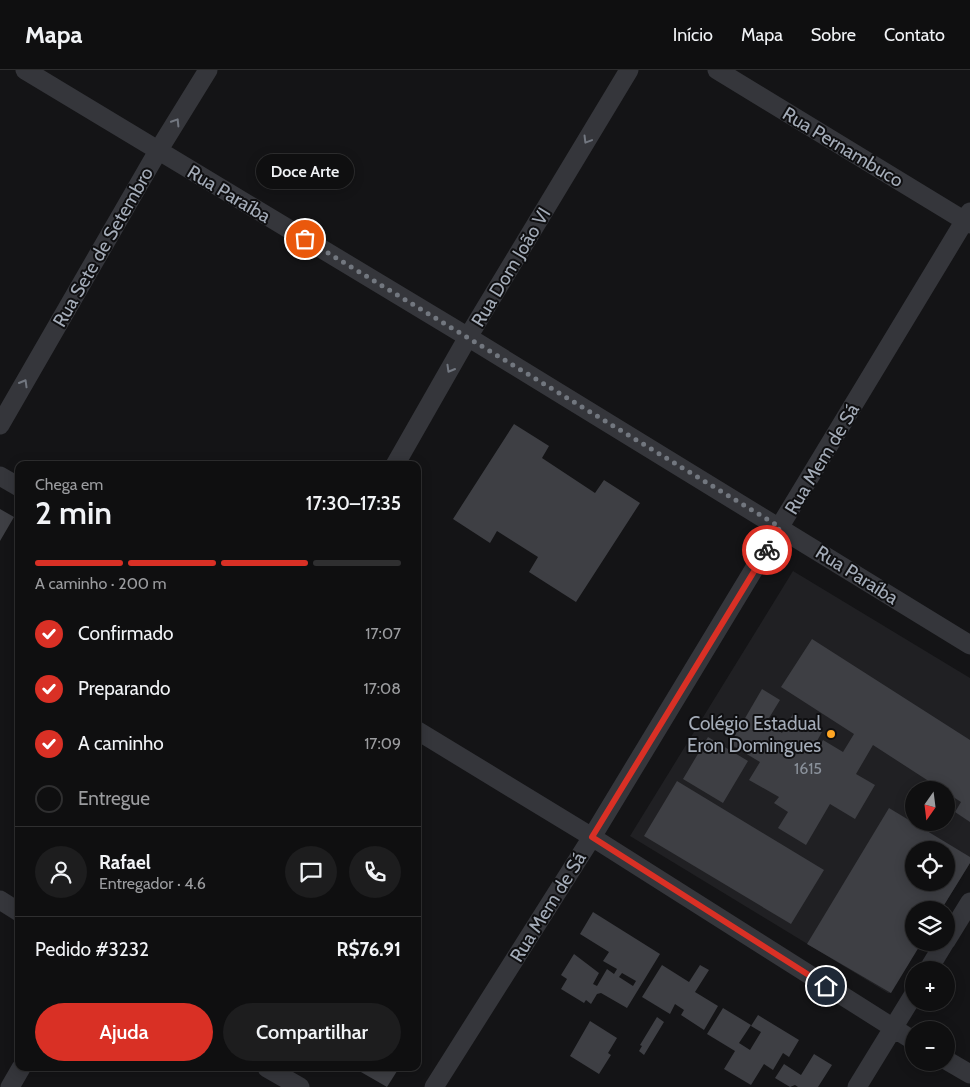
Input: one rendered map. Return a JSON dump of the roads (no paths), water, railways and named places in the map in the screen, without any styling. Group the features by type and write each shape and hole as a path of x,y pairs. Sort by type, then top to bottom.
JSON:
{"street":[{"name":"Rua Paraíba","path":"25,70 468,337 970,645"},
{"name":"Rua Sete de Setembro","path":"0,425 158,151 208,70"},
{"name":"Rua Dom João VI","path":"397,461 468,337 629,70"},
{"name":"Rua Pernambuco","path":"717,70 968,219"},
{"name":"Rua Mem de Sá","path":"434,1087 592,837 968,219"},
{"path":"0,476 15,485"},
{"path":"421,733 592,837 905,1036"},
{"path":"0,900 15,909"},
{"path":"955,927 970,902"},
{"path":"857,1087 905,1008"},
{"path":"955,1065 970,1074"},
{"path":"10,1087 20,1071"},
{"path":"272,1071 300,1087"}],"place":[{"name":"Doce Arte","path":"305,239"},
{"name":"Colégio Estadual Eron Domingues","path":"831,734"}]}
